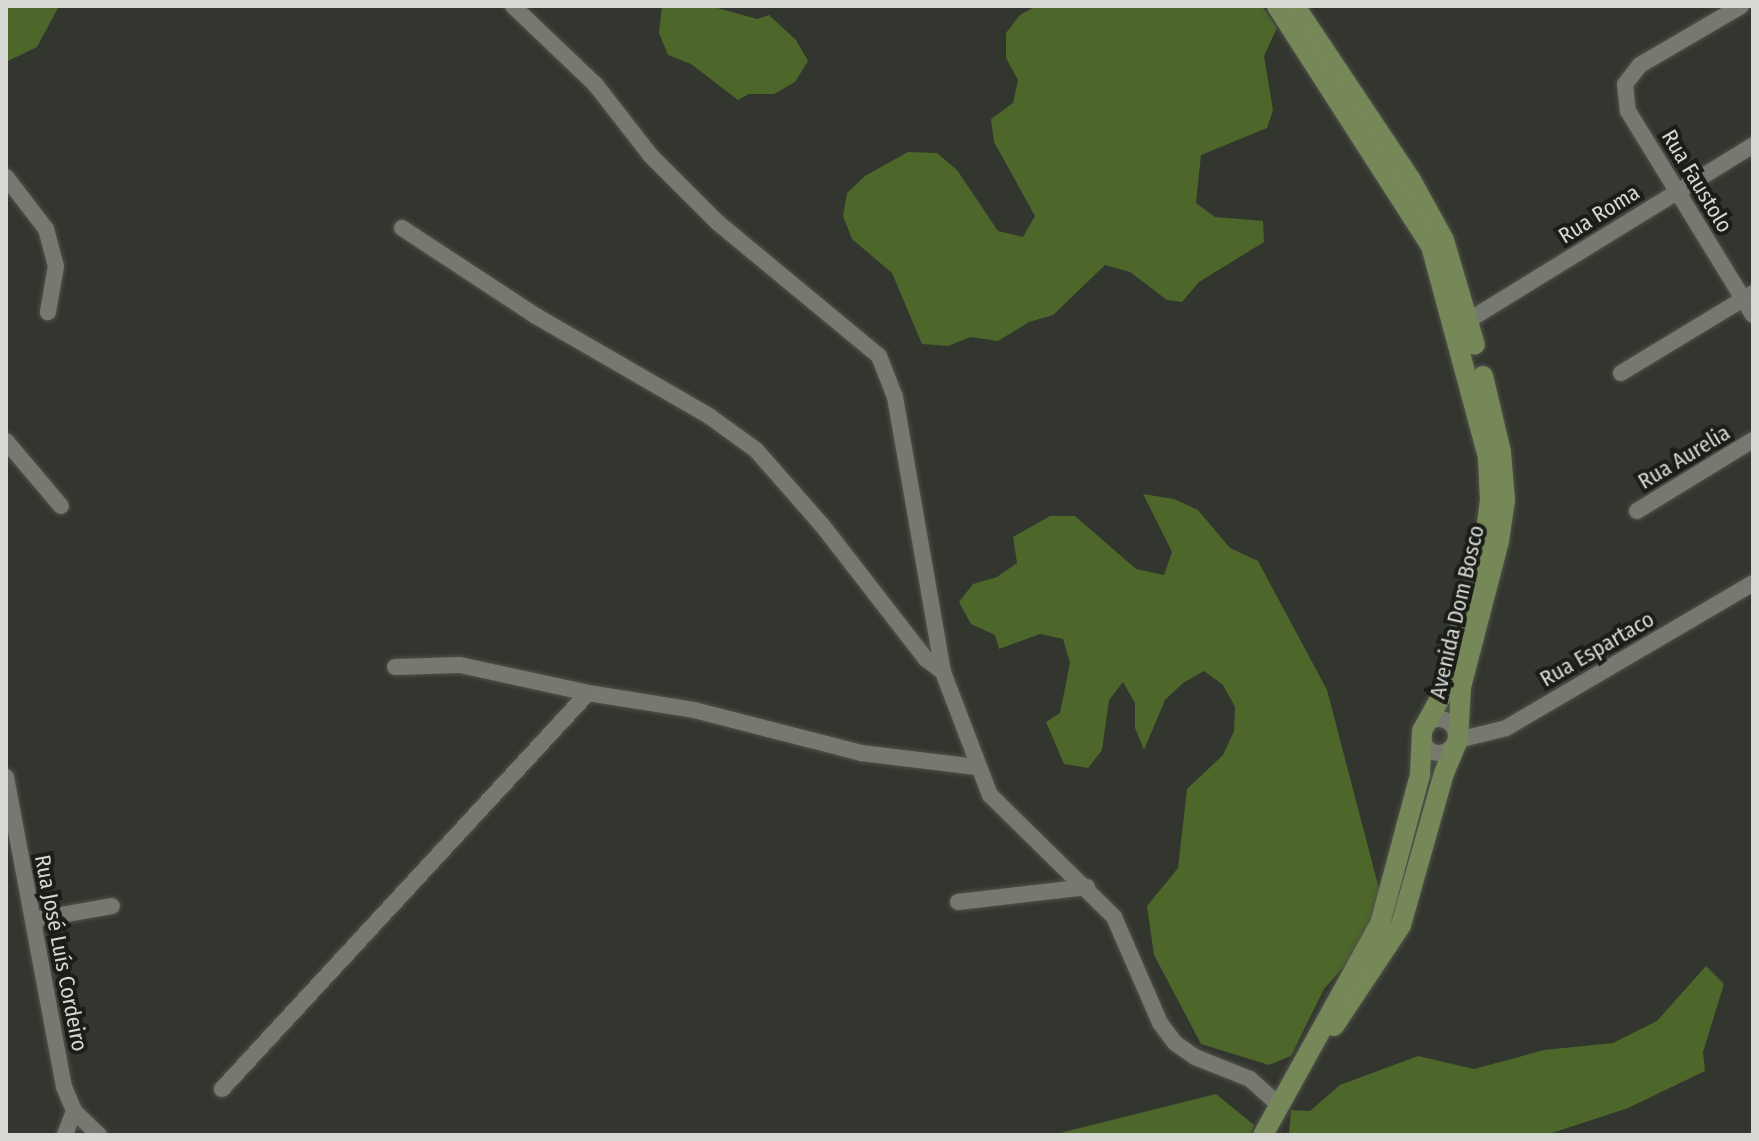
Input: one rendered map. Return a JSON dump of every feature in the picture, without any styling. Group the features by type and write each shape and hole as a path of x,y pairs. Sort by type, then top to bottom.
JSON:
{"street":[{"path":"513,6 595,84 651,156 717,222 879,356 895,397 943,672 976,767 990,795 1087,887 1114,917 1160,1023 1175,1043 1195,1057 1250,1079 1279,1105"},
{"name":"Avenida Dom Bosco","path":"1263,1135 1309,1046 1380,924 1420,775 1422,731 1441,697 1485,540 1488,457 1431,246 1277,6"},
{"name":"Avenida Dom Bosco","path":"1295,6 1411,180 1444,240 1469,320 1501,452 1505,500 1499,541 1461,687 1458,740 1444,773 1401,925 1337,1024 1309,1046"},
{"name":"Rua Faustolo","path":"1741,6 1640,65 1625,84 1628,111 1748,296 1753,315"},
{"name":"Rua Roma","path":"1469,320 1753,145"},
{"path":"6,177 46,229 56,266 48,312"},
{"path":"402,228 536,316 709,416 756,450 822,525 926,659 943,672"},
{"path":"1621,373 1748,296"},
{"name":"Rua Aurelia","path":"1637,511 1753,440"},
{"path":"6,441 61,506"},
{"name":"Rua Espartaco","path":"1458,740 1506,728 1753,583"},
{"path":"395,667 460,665 588,693 694,710 861,753 976,767"},
{"path":"222,1089 588,693"},
{"path":"1446,720 1458,740 1449,750 1431,752 1422,731 1431,722 1446,720"},
{"name":"Rua José Luís Cordeiro","path":"6,777 64,1087 74,1111"},
{"path":"958,902 1087,887"},
{"path":"33,920 112,906"},
{"path":"65,1135 74,1111 99,1135"}],"green space":[{"path":"6,6 59,6 37,47 6,62"},
{"path":"662,6 710,6 757,19 769,15 796,40 808,61 795,82 774,94 749,94 738,100 691,64 668,55 659,33"},
{"path":"1036,6 1262,6 1277,28 1264,56 1273,110 1267,128 1201,155 1196,203 1215,217 1263,221 1264,242 1199,282 1182,302 1167,300 1130,272 1105,265 1053,315 1029,322 998,341 970,337 948,346 922,344 892,273 852,239 843,216 847,193 865,176 908,152 937,153 957,170 998,231 1023,237 1035,216 994,142 991,119 1013,103 1018,80 1006,58 1006,33 1020,15"},
{"path":"1143,494 1174,499 1198,510 1230,548 1258,561 1327,690 1383,904 1356,953 1324,989 1291,1056 1269,1065 1201,1044 1154,955 1147,906 1178,868 1187,789 1223,755 1234,731 1235,707 1223,685 1204,671 1183,683 1165,700 1144,750 1135,728 1135,703 1123,682 1109,700 1102,750 1088,768 1064,764 1046,722 1060,713 1070,663 1063,639 1040,634 999,649 995,635 971,624 959,602 973,584 997,577 1017,563 1013,537 1050,516 1075,516 1136,569 1164,575 1172,552"},
{"path":"1706,966 1724,984 1703,1052 1705,1071 1628,1108 1546,1135 1289,1134 1291,1110 1310,1111 1340,1085 1418,1056 1474,1069 1544,1050 1613,1043 1657,1021"},
{"path":"1216,1094 1254,1125 1251,1135 1052,1135"}]}
